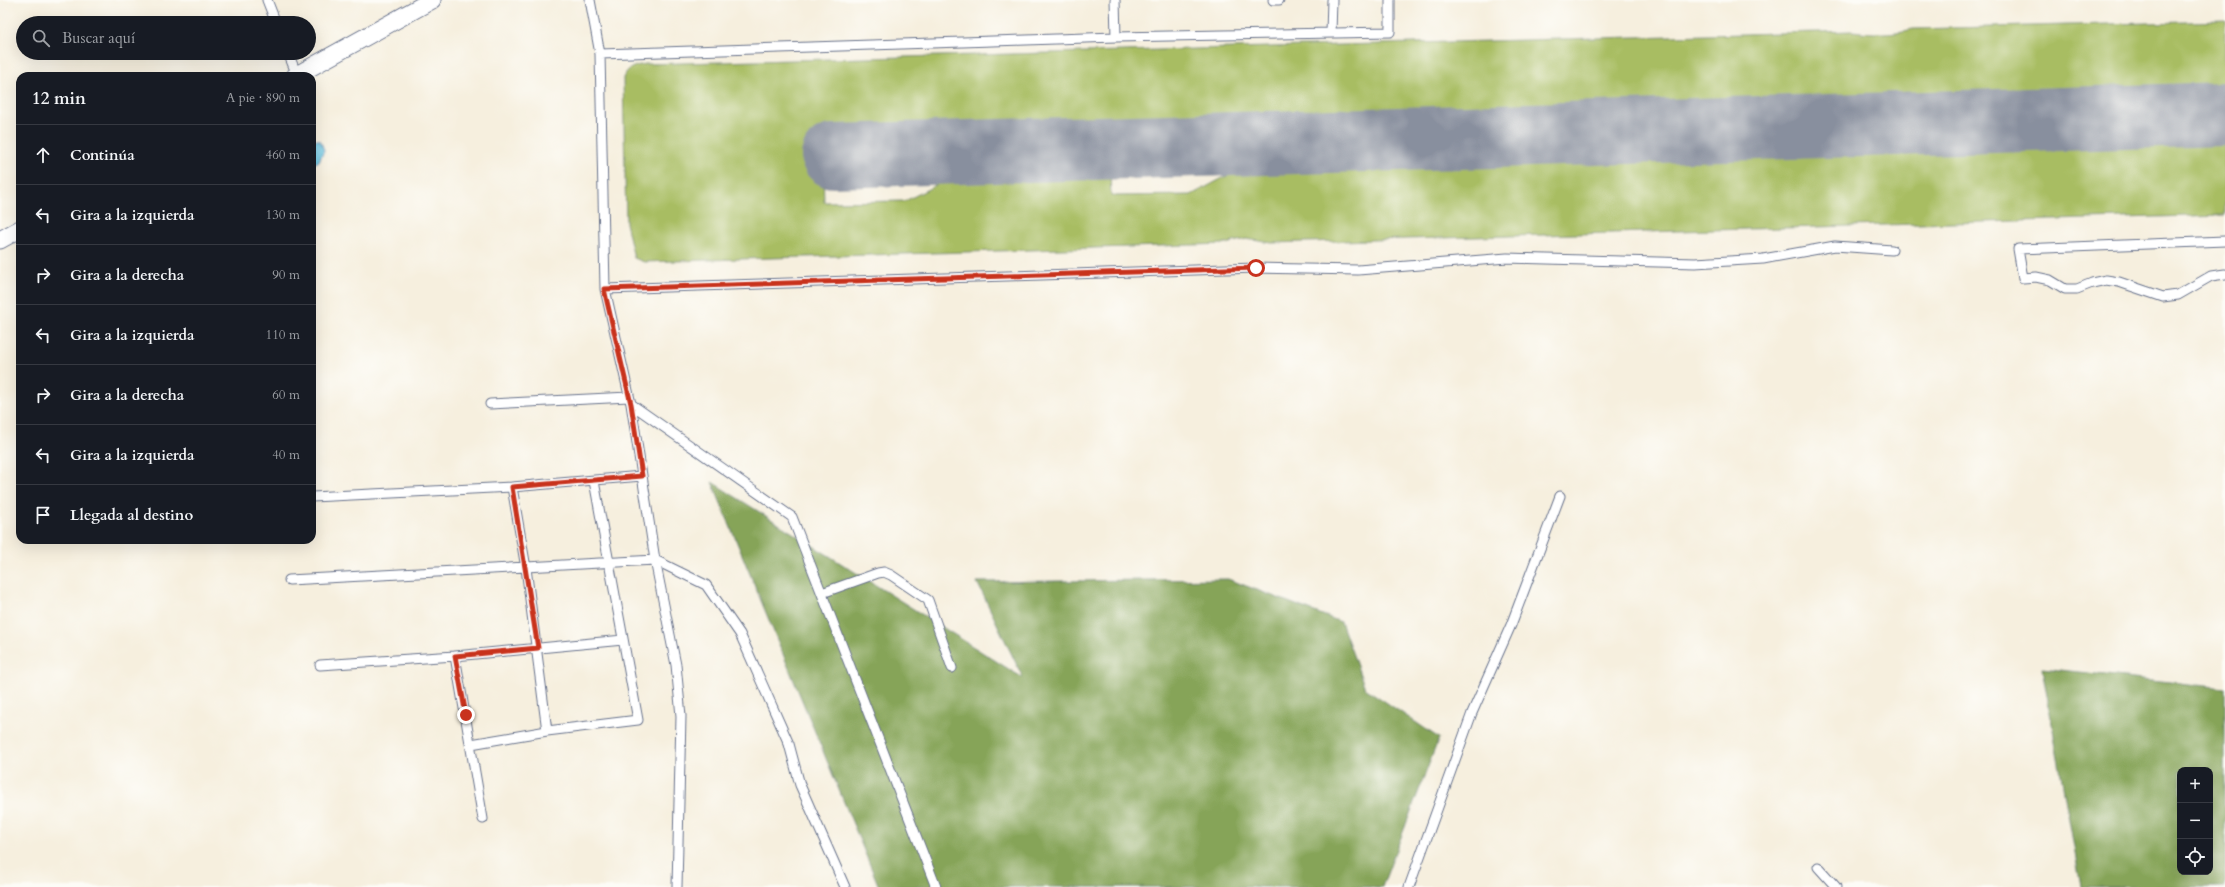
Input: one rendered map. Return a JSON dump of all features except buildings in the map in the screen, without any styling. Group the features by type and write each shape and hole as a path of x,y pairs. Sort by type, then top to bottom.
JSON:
{"highway":[{"path":"301,72 432,0"},
{"path":"0,240 16,231"}],"street":[{"path":"267,0 273,16"},
{"path":"590,0 600,54 604,289 630,401 655,560 676,665 681,716 677,887"},
{"path":"1116,0 1116,37"},
{"path":"1273,0 1280,0"},
{"path":"1331,33 1332,0"},
{"path":"600,54 1116,37 1390,32 1390,0"},
{"path":"291,60 295,72"},
{"path":"2225,241 2018,249 2023,278 2036,277 2050,280 2064,289 2077,289 2092,283 2113,281 2163,297 2178,295 2210,276 2225,274"},
{"path":"604,289 1256,268 1358,270 1507,258 1695,263 1763,259 1835,246 1892,250"},
{"path":"490,404 630,401 792,517 936,887"},
{"path":"316,498 512,487 642,476"},
{"path":"471,744 547,731 638,720 594,480"},
{"path":"512,487 538,648 547,731"},
{"path":"1409,887 1472,713 1512,625 1560,496"},
{"path":"289,580 655,560 706,585 740,634 789,744 800,785 845,887"},
{"path":"822,594 878,573 884,572 891,575 928,600 952,668"},
{"path":"320,665 455,656 623,640"},
{"path":"455,656 483,819"},
{"path":"1818,867 1836,887"}],"green space":[{"path":"2225,21 2225,91 822,133 824,202 905,201 961,172 1110,171 1111,196 1191,195 1249,164 2225,134 2225,215 1272,243 1246,239 1225,244 644,262 634,258 626,223 623,78 627,71 638,65 1853,31 1883,33 1913,29"},
{"path":"712,482 1023,678 977,582 1228,579 1341,622 1365,688 1439,738 1382,887 879,887"},
{"path":"2042,668 2225,688 2225,887 2081,887"}],"water":[{"path":"316,140 320,140 324,150 319,161 316,163"}],"runway":[{"path":"833,156 2225,114"}],"route":[{"path":"466,715 455,656 538,648 512,487 642,476 631,404 604,289 1256,268"}]}
